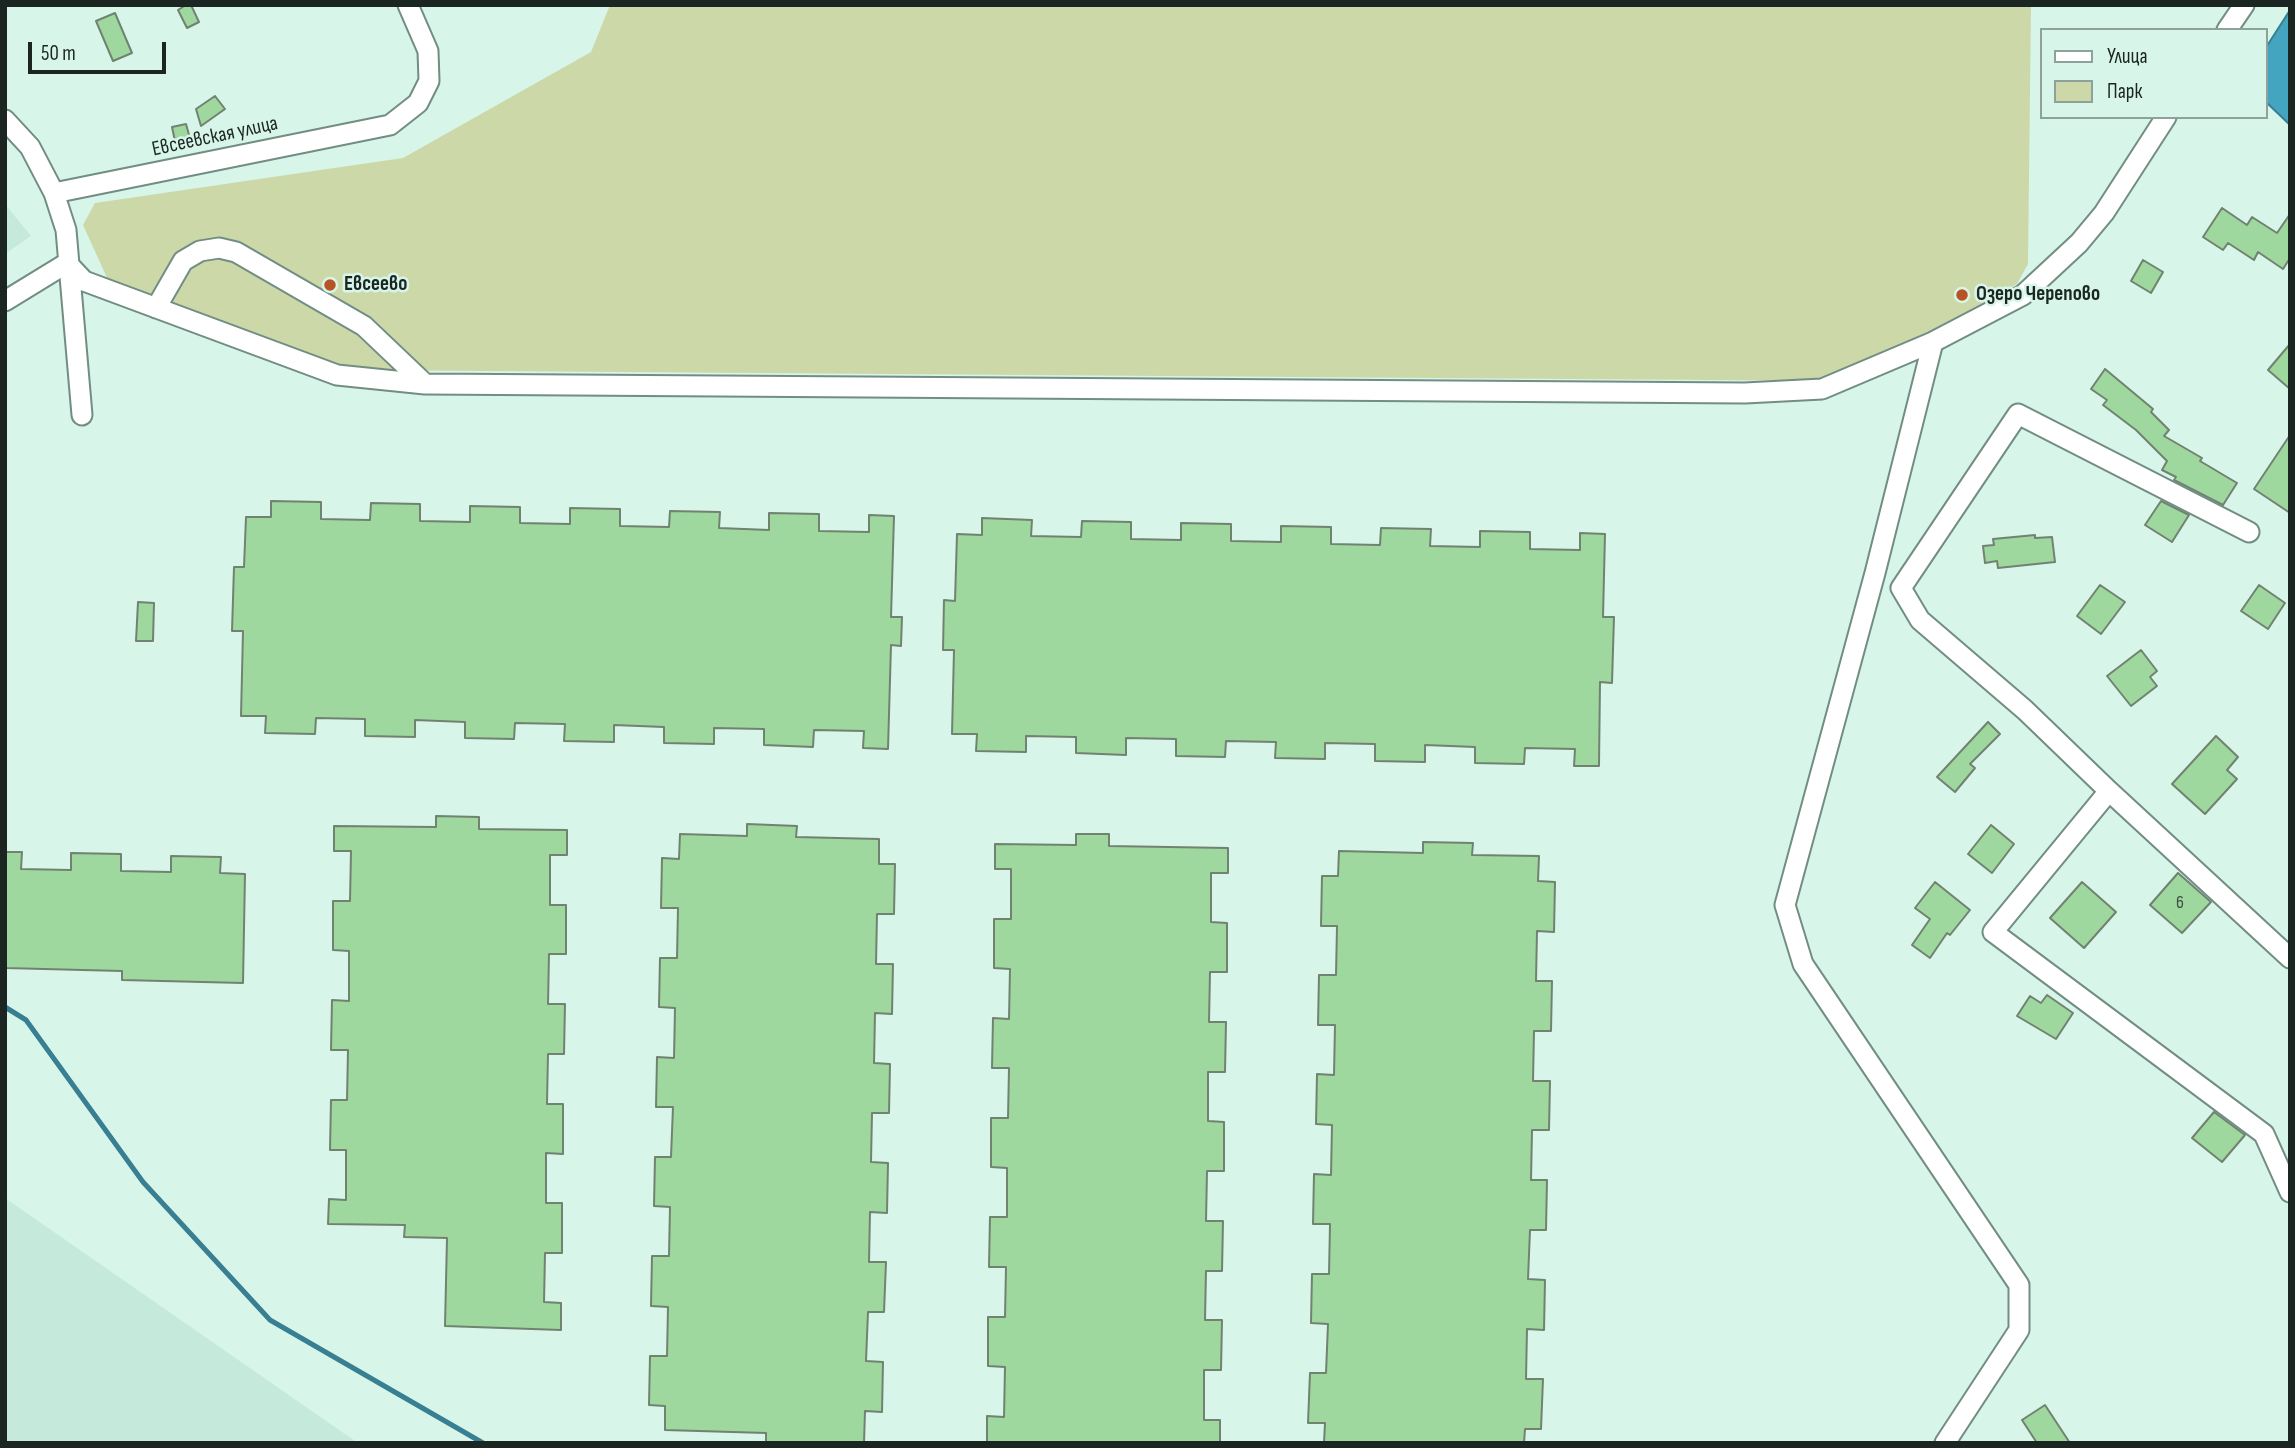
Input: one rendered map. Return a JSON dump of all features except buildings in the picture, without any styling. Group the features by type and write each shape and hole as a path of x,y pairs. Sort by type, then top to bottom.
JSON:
{"street":[{"name":"Евсеевская улица","path":"54,194 390,125 418,103 429,81 428,51 408,5"},
{"path":"2228,28 2244,5"},
{"path":"67,262 84,281 337,375 425,384 1745,393 1822,389 1933,342 2023,295 2080,243 2104,213 2165,119"},
{"path":"5,120 30,147 54,194 66,230 82,415"},
{"path":"156,308 183,261 200,251 219,248 236,251 364,327 425,384"},
{"path":"5,301 67,262"},
{"path":"1933,342 1875,573 1785,905 1803,964 2020,1285 2019,1329 1945,1443"},
{"path":"1900,587 2018,414 2249,532"},
{"path":"1875,573 1900,587 1920,620 2025,710 2290,958"},
{"path":"2109,791 1993,932 2264,1134 2290,1192"}],"shaded area":[{"path":"5,204 31,236 5,254"},
{"path":"5,1198 358,1443 5,1443"}],"green space":[{"path":"610,5 2031,5 2028,264 2017,284 1844,381 348,370 108,280 83,225 95,203 403,158 591,52"}],"water":[{"path":"2290,10 2290,125 2267,103 2267,46"}],"waterway":[{"path":"5,1007 26,1020 143,1182 270,1320 483,1443"}],"place":[{"name":"Евсеево","path":"330,285"},
{"name":"Озеро Черепово","path":"1962,295"}]}
